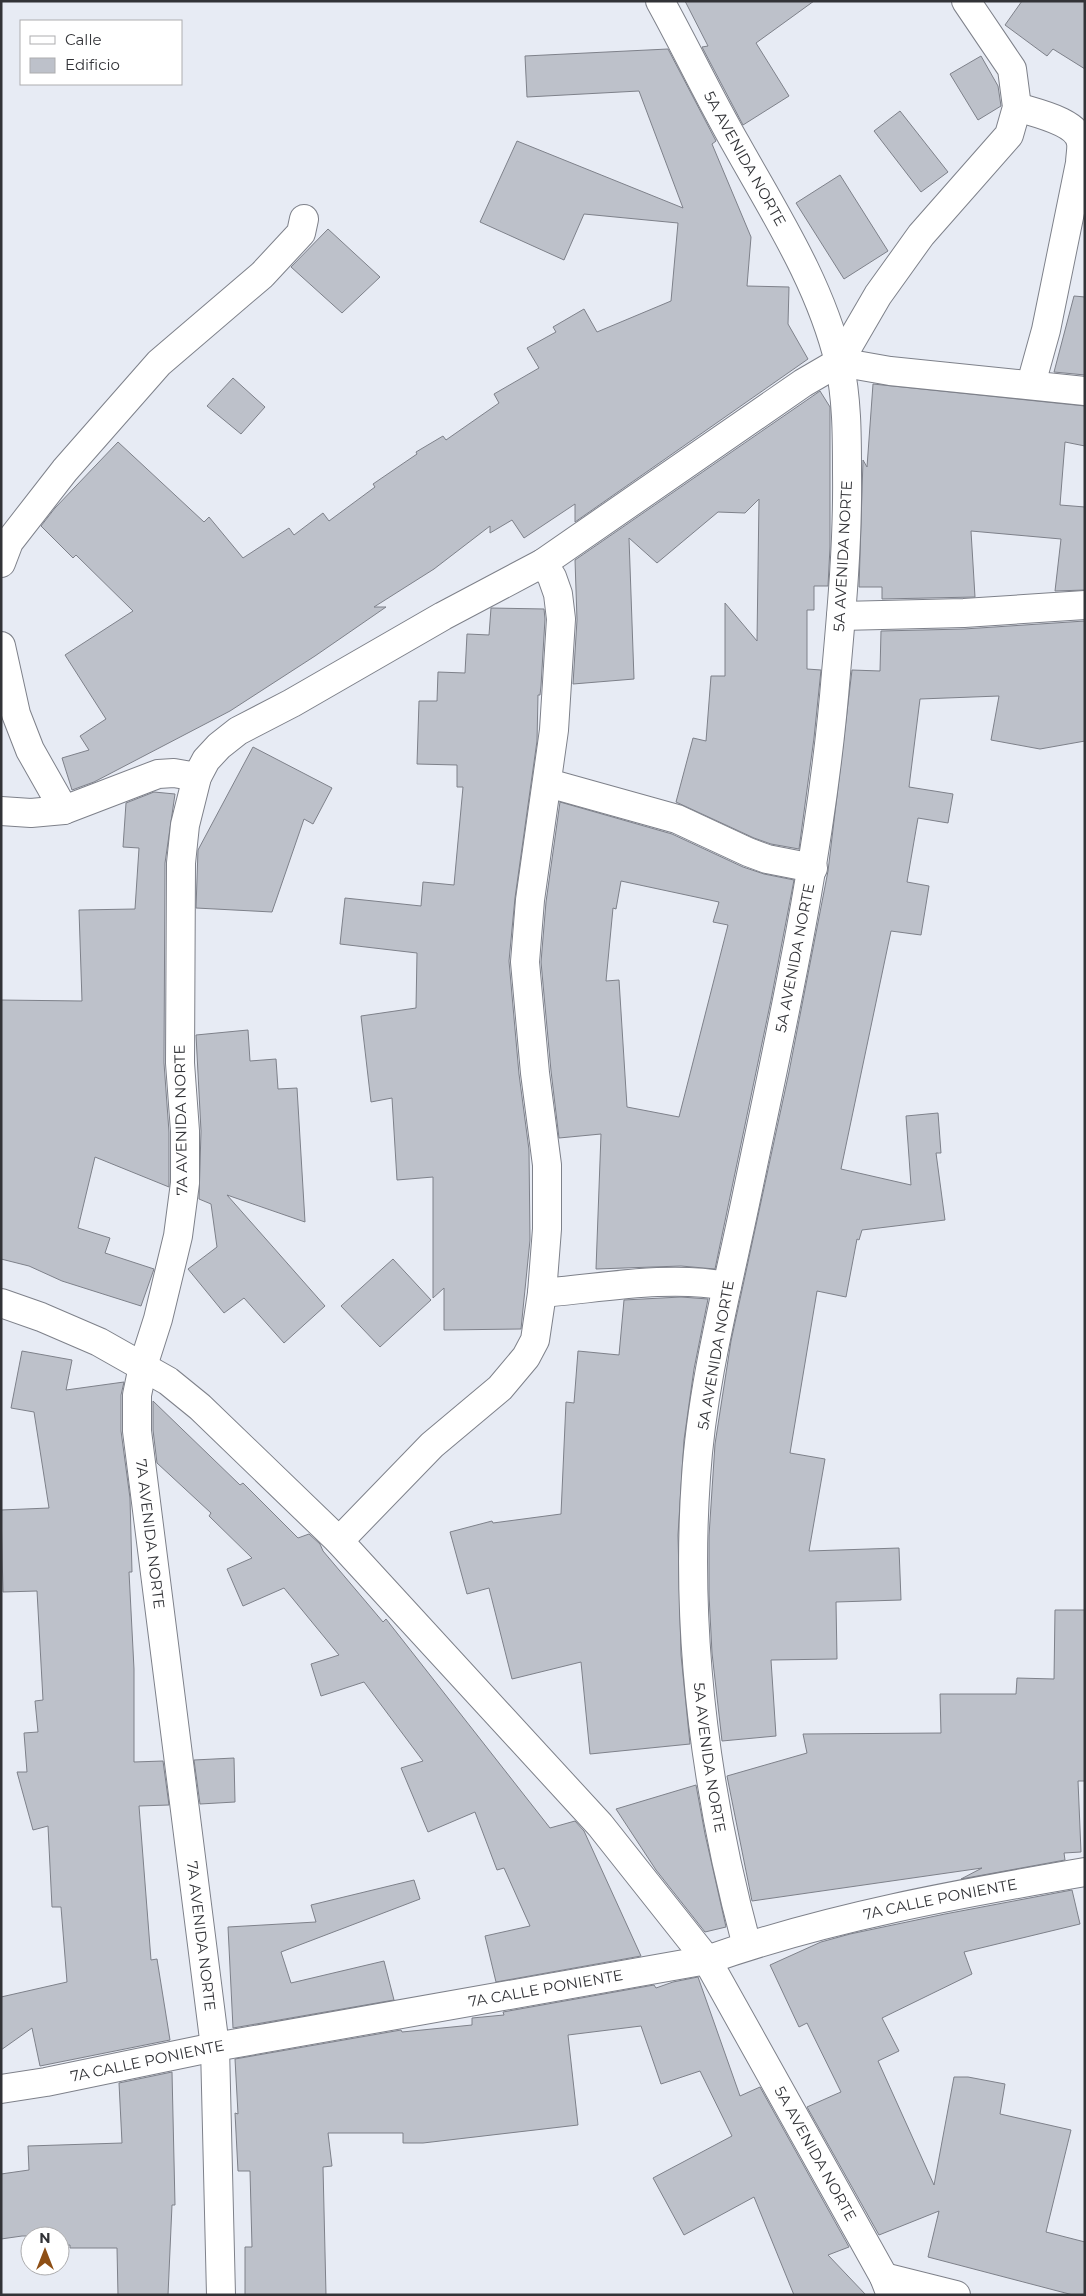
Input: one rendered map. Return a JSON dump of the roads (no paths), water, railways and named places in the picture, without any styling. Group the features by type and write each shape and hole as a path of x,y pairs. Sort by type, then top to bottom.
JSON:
{"street":[{"path":"966,1 1012,69 1017,107 1009,134 921,235 878,295 839,362 890,372 1031,384 1085,391"},
{"name":"5A AVENIDA NORTE","path":"668,4 733,140 790,237 825,315 839,362 847,415 848,505 841,616 833,714 813,868 727,1286 708,1386 696,1472 693,1566 695,1633 705,1735 730,1882 747,1946"},
{"path":"1017,107 1061,121 1073,129 1081,141 1080,163 1048,320 1031,384"},
{"path":"1,564 9,542 65,470 159,363 228,306 267,270 301,233 304,219"},
{"name":"7A AVENIDA NORTE","path":"221,2295 215,2047 137,1431 137,1395 178,1236 185,1183 185,1131 180,1063 181,863 185,825 197,777 206,760 219,746 238,731 292,703 443,616 543,563 780,399 839,362"},
{"path":"339,1541 432,1445 500,1388 526,1357 535,1340 542,1293 547,1220 547,1165 535,1073 525,962 530,900 554,730 560,619 558,594 552,577 543,563"},
{"path":"841,616 955,613 1085,605"},
{"path":"1,646 16,714 30,750 64,810"},
{"path":"1,811 31,813 64,810 158,774 174,773 197,777"},
{"path":"548,783 677,819 767,859 813,868"},
{"path":"542,1293 699,1281 727,1286"},
{"name":"5A AVENIDA NORTE","path":"1,1303 42,1317 99,1342 168,1381 200,1407 339,1541 600,1825 707,1960 888,2286"},
{"name":"7A CALLE PONIENTE","path":"1,2089 46,2082 215,2047 707,1960 812,1927 994,1887 1085,1872"},
{"path":"888,2286 956,2295"}]}
